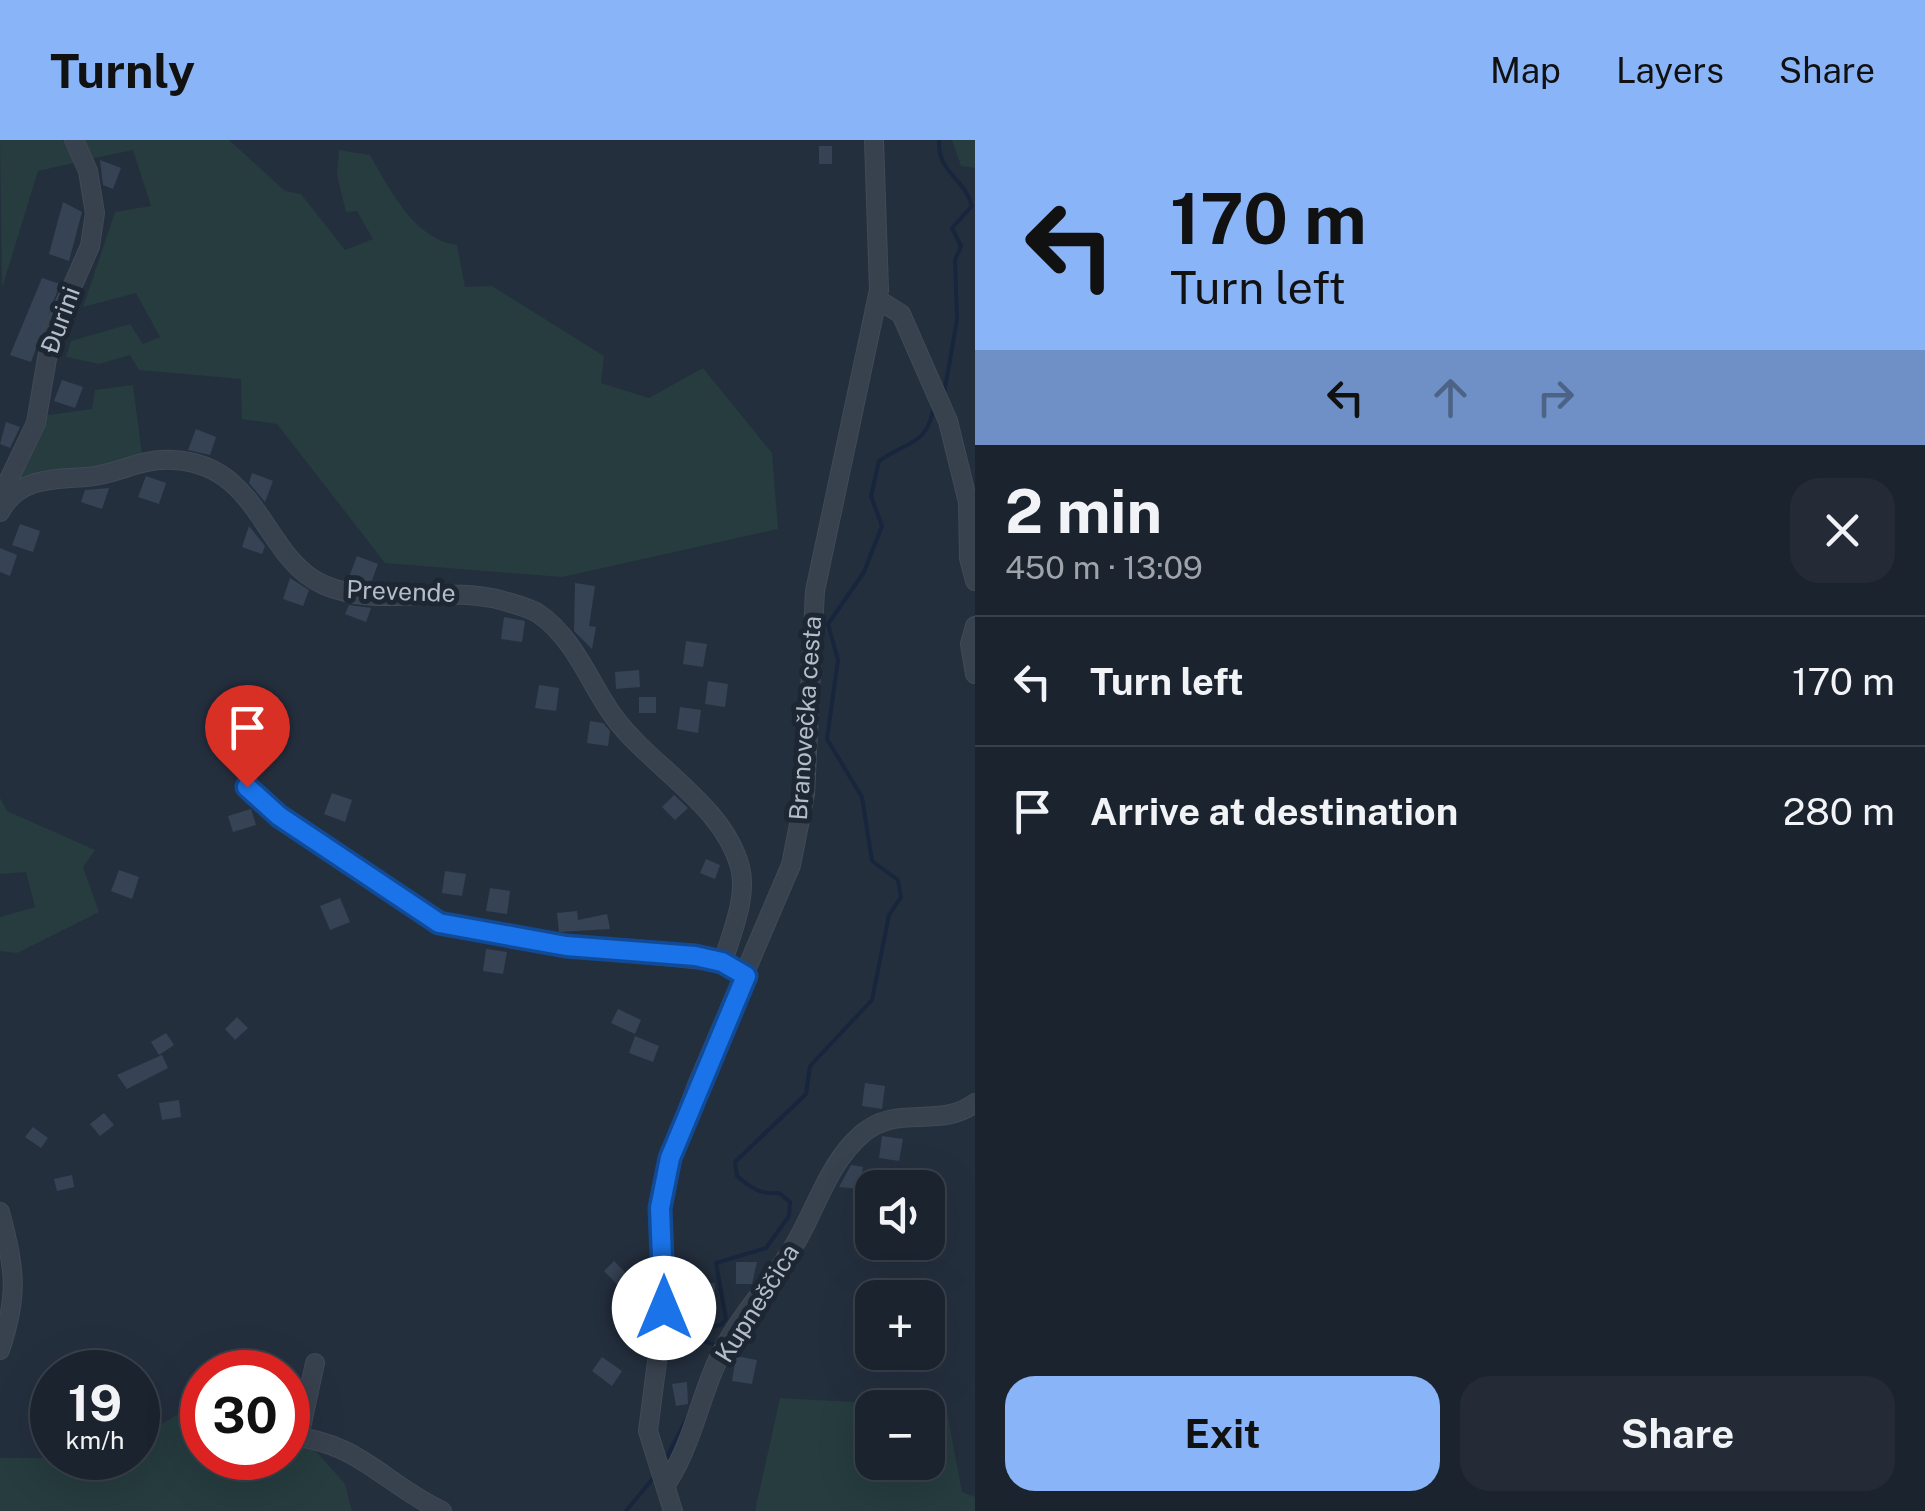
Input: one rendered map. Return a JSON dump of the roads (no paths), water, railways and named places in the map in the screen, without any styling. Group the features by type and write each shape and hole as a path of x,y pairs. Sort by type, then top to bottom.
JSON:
{"street":[{"name":"Đurini","path":"0,498 36,423 51,336 90,246 92,199 88,170 74,140"},
{"name":"Branovečka cesta","path":"673,1511 648,1431 664,1308 660,1208 670,1158 697,1085 782,896 805,794 814,590 877,299 880,234 874,140"},
{"path":"877,299 900,314 948,421 968,502 969,558 975,581"},
{"name":"Prevende","path":"0,512 26,484 36,480 99,476 139,460 178,460 205,466 234,484 268,522 300,572 327,587 368,594 459,592 538,613 567,642 614,717 727,838 740,868 741,895 722,962"},
{"path":"975,626 970,644 975,674"},
{"path":"247,787 279,816 439,923 566,946 722,962 746,976"},
{"name":"Kupneščica","path":"663,1476 679,1464 724,1346 795,1245 842,1153 866,1130 898,1117 958,1116 975,1103"},
{"path":"0,1212 15,1270 15,1306 0,1350"},
{"path":"310,1382 316,1363"},
{"path":"310,1442 362,1456 400,1487 442,1511"}],"waterway":[{"path":"939,140 942,160 972,206 952,228 961,246 955,260 957,320 944,394"},
{"path":"716,1345 694,1338 693,1330 721,1325 726,1319 716,1263 766,1248 789,1216 790,1202 779,1193 761,1192 747,1184 737,1176 735,1162 806,1094 810,1066 872,1000 889,915 901,897 898,880 872,861 862,797 827,739 838,660 828,624 864,572 882,526 871,496 879,461 915,441 927,429 934,406"},
{"path":"665,1461 690,1412"},
{"path":"626,1511 655,1476"}]}
